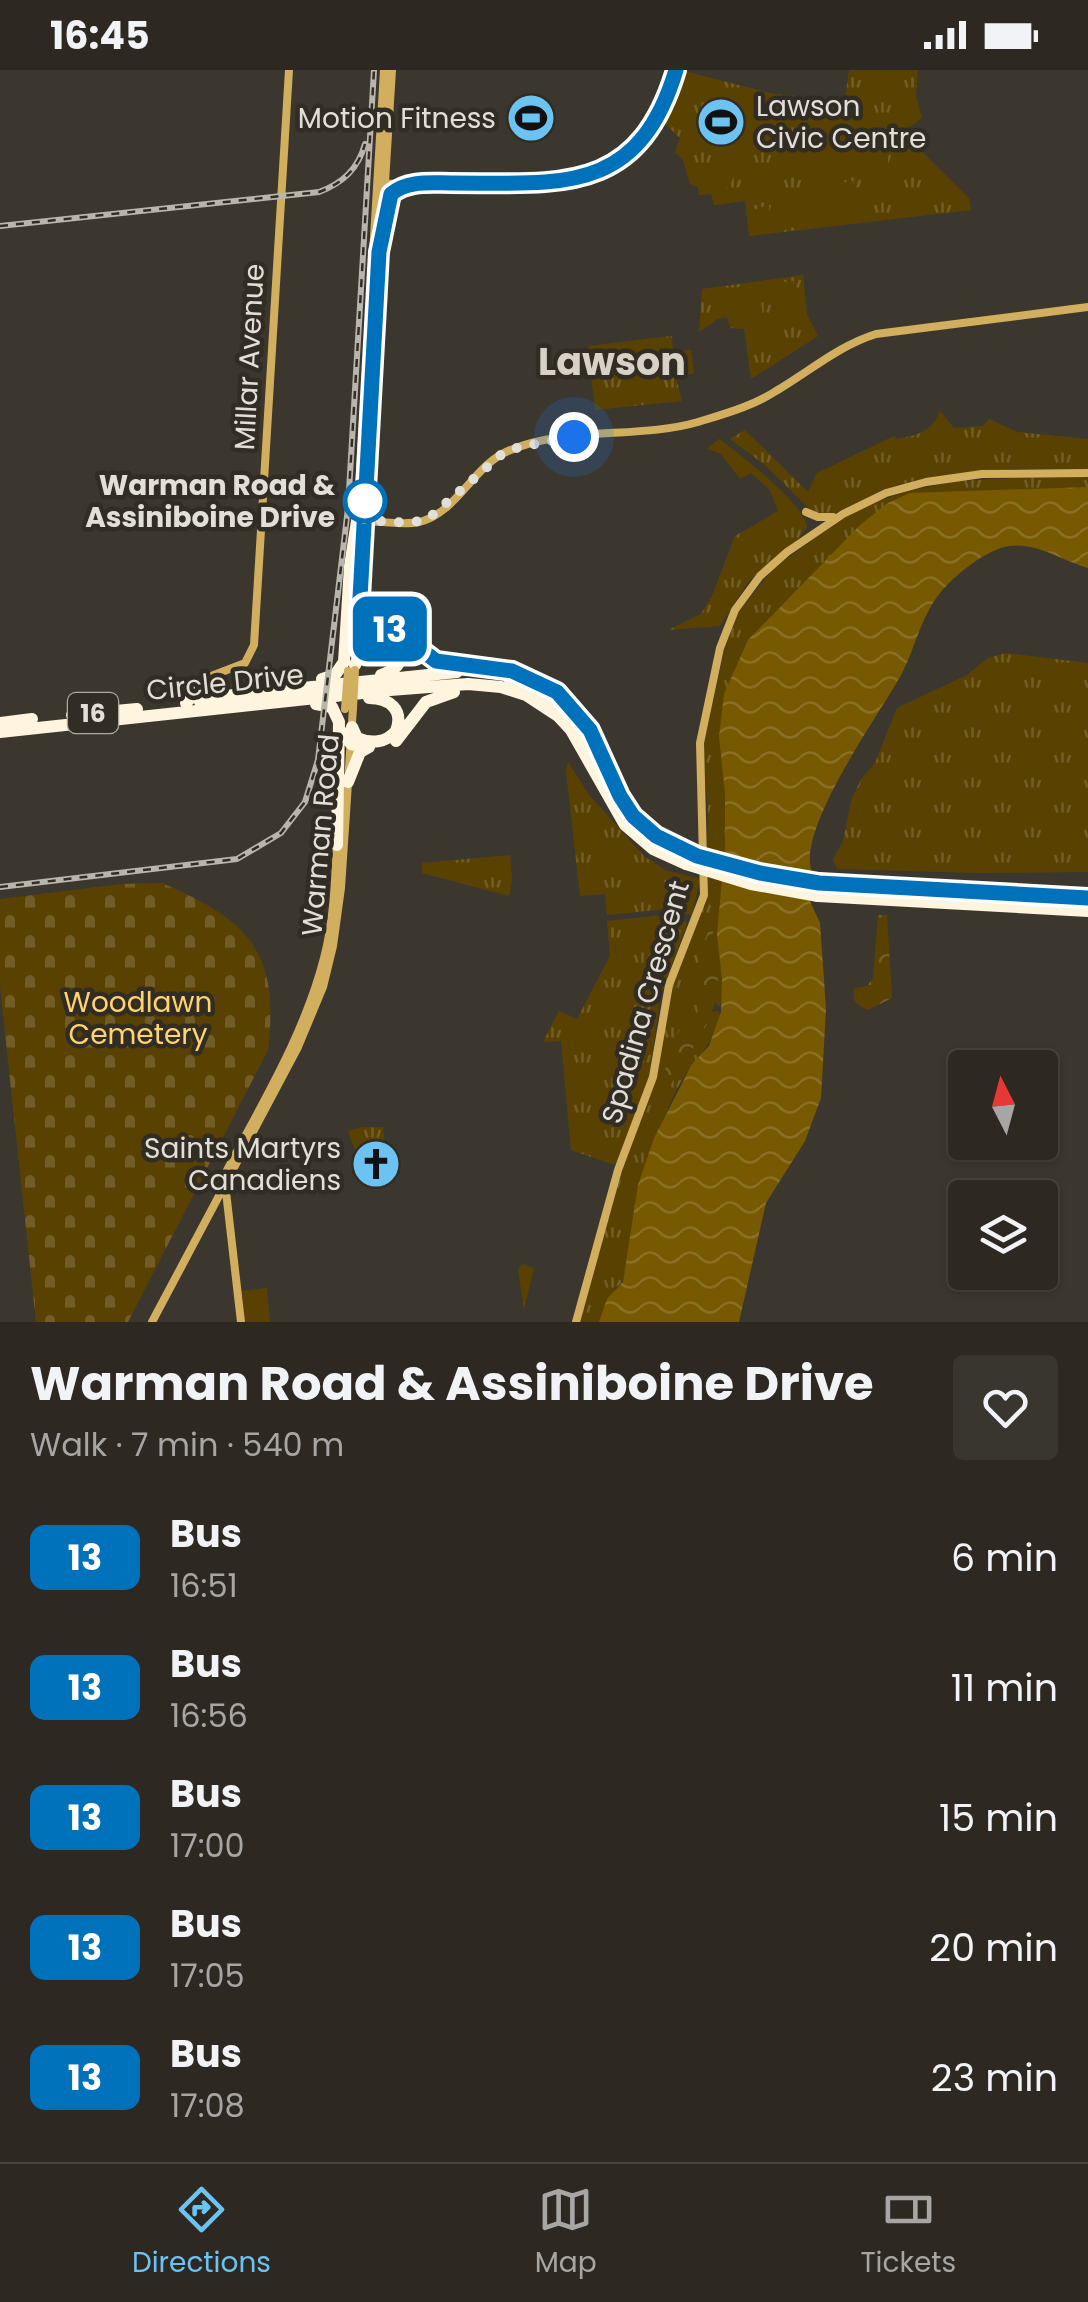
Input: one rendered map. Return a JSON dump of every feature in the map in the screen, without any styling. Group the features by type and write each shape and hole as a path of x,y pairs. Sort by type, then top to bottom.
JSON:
{"highway":[{"path":"201,701 324,679 340,670 360,521"},
{"path":"360,598 364,620 388,628 436,661 512,671 539,682 568,702 590,730 620,796"},
{"path":"354,635 388,628"},
{"path":"320,685 391,672 401,661 401,646 388,634 373,635 353,669"},
{"path":"251,693 473,671 539,682"},
{"name":"Circle Drive","path":"0,723 429,679 508,680 540,692 568,713 595,750 620,796 647,829 685,857"},
{"path":"348,782 360,752 397,740 421,706 433,697 501,686"},
{"name":"Circle Drive","path":"0,732 201,701 232,707 423,687 501,686 526,695 572,730 625,825 653,849 685,857 752,884 1088,914"},
{"path":"232,707 376,698 390,702 399,715 396,732 383,740 360,740 349,734"},
{"path":"308,704 328,705 338,718 337,846"},
{"path":"349,734 371,747"},
{"name":"Circle Drive","path":"819,889 1088,898"}],"street":[{"name":"Millar Avenue","path":"201,701 246,663 254,645 289,70"},
{"name":"Warman Road","path":"150,1322 300,1041 323,988 337,922 348,782 372,262 387,149 388,70"},
{"name":"Warman Road","path":"354,635 360,598 360,521 388,70"},
{"path":"381,184 552,183 597,172 631,150 650,130 666,101 676,70"},
{"path":"387,149 393,175 414,183"},
{"path":"380,235 391,194 414,183"},
{"path":"372,262 375,304"},
{"path":"360,521 410,523 428,519 497,456 512,448 602,432 682,426 756,402 847,345 876,334 1088,308"},
{"name":"Spadina Crescent","path":"576,1322 618,1170 655,1070 669,985 704,894 704,797 699,756 724,635 747,592 798,544 842,514 886,493 939,480 1006,473 1088,474"},
{"path":"798,544 810,528 806,512 822,518 842,514"},
{"name":"Warman Road","path":"224,1182 293,1044 316,986 332,916 349,734"},
{"path":"224,1182 241,1322"}],"green space":[{"path":"680,70 774,94 845,99 849,70 918,70 916,96 922,118 902,132 969,198 971,210 749,236 745,201 714,205 711,194 699,195 698,187 690,184 683,160 675,152 680,138 661,120"},
{"path":"801,108 891,114 887,174 797,168"},
{"path":"726,164 737,168 729,188 705,179 713,169"},
{"path":"853,181 858,213 804,220 800,188"},
{"path":"778,182 783,203 765,202 757,197 756,184"},
{"path":"769,205 770,224 751,227 750,211"},
{"path":"803,275 807,314 818,336 751,379 744,329 730,328 727,317 699,332 702,289"},
{"path":"793,281 800,309 776,309 770,301 769,284"},
{"path":"759,285 763,317 738,320 734,288"},
{"path":"672,336 673,351 691,350 694,373 676,378 682,401 595,410 588,346"},
{"path":"940,411 954,428 983,426 989,419 1017,432 1088,439 1088,470 1014,469 922,479 884,490 831,515 814,513 765,465 730,439 745,430 808,492 817,473 894,436 897,439 923,431 933,424"},
{"path":"719,439 783,492 807,527 749,581 720,626 668,630 701,614 735,536 778,511 770,490 751,473 740,479 721,454 707,449"},
{"path":"1088,477 1088,489 771,622 768,619 726,787 725,994 719,1007 715,1001 709,1012 718,1011 722,1018 678,1087 664,1119 649,1165 622,1283 615,1288 618,1295 603,1322 580,1322 621,1171 658,1073 667,1001 707,895 708,809 703,748 725,647 738,613 773,569 837,522 869,504 958,481"},
{"path":"1006,653 1088,663 1088,872 837,869 833,859 843,841 852,798 875,763 897,708 967,675 988,658"},
{"path":"568,762 589,795 645,857 665,870 700,879 692,915 666,909 607,915 605,894 580,896"},
{"path":"510,855 509,896 422,873 422,863"},
{"path":"670,879 673,902 650,905 651,890"},
{"name":"Woodlawn Cemetery","path":"162,883 217,911 252,943 269,987 268,1050 128,1322 36,1322 0,986 0,899"},
{"path":"664,915 687,924 660,997 650,1074 619,1158 611,1164 571,1150 561,1041 543,1042 559,1011 577,1019 610,956 607,921"},
{"path":"878,915 887,915 892,998 868,1010 856,1002 854,988 867,986 873,978"},
{"path":"712,925 719,992 707,1024 664,1096 659,1090 675,1039 697,1015 700,958"},
{"path":"627,1042 632,1076 603,1076 592,1062 593,1047"},
{"path":"383,1127 385,1149 356,1152 348,1131"},
{"path":"522,1264 534,1268 524,1309 518,1270"},
{"path":"267,1288 270,1322 245,1322 242,1291"}],"water":[{"path":"1088,487 1088,568 1034,548 1012,546 985,555 953,579 928,612 901,675 824,808 810,860 815,878 809,899 820,923 826,1009 821,1098 805,1141 766,1203 739,1322 599,1322 607,1299 623,1282 638,1185 654,1138 692,1064 709,1046 721,1012 717,935 725,794 719,736 724,694 748,640 860,525 888,503 910,493"}],"railway":[{"path":"0,887 237,859 281,833 305,802 318,760 348,508 374,70"},
{"path":"0,226 319,192 348,174 365,144"}],"bus line":[{"name":"13","path":"676,70 666,101 650,130 621,158 597,172 552,183 414,183 391,194 380,235 376,293 360,598 364,620 398,632 436,661 512,671 557,692 590,730 633,816 656,836 697,856 819,883 1088,898"}],"place":[{"name":"Motion Fitness","path":"531,118"},
{"name":"Lawson Civic Centre","path":"721,122"},
{"name":"Warman Road & Assiniboine Drive","path":"365,501"},
{"name":"Saints Martyrs Canadiens","path":"376,1164"}],"district":[{"name":"Lawson","path":"612,362"}],"route":[{"path":"365,501 364,520 403,523 428,519 512,448 574,437"}]}
